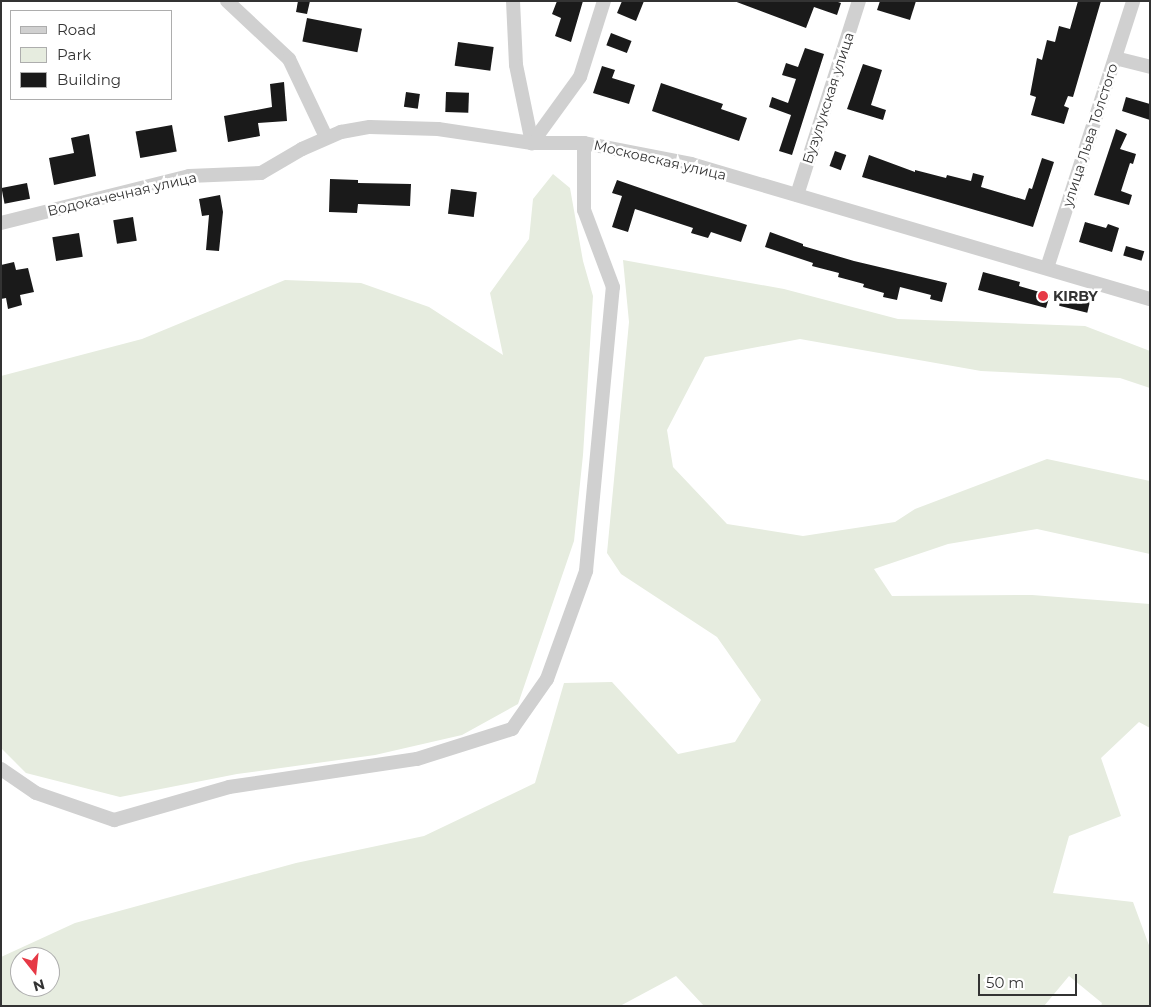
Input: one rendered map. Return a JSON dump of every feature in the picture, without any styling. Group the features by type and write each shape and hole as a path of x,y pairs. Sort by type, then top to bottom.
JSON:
{"street":[{"path":"227,1 289,59 326,137"},
{"path":"513,1 516,65 532,143"},
{"path":"532,143 580,77 604,1"},
{"name":"Бузулукская улица","path":"797,195 859,1"},
{"name":"улица Льва Толстого","path":"1047,268 1133,1"},
{"path":"1115,58 1150,67"},
{"name":"Московская улица","path":"326,137 370,127 438,129 532,143 584,143 691,164 1150,298"},
{"name":"Водокачечная улица","path":"1,223 188,176 261,173 326,137"},
{"path":"1,769 36,793 114,820 229,787 417,759 512,729 547,679 586,571 612,286 584,210 584,143"}],"green space":[{"path":"553,174 570,188 583,261 593,296 583,455 574,541 518,704 462,735 375,755 237,774 120,797 26,773 1,748 1,376 142,339 285,280 361,283 429,307 503,355 490,293 529,239 533,199"},
{"path":"623,260 784,289 898,319 1085,326 1150,351 1150,388 1120,378 981,371 800,339 705,357 667,430 673,467 727,524 803,536 895,522 915,509 1047,459 1150,481 1150,554 1037,529 948,544 874,569 892,596 1032,595 1150,604 1150,728 1139,722 1101,758 1121,816 1069,836 1053,893 1133,902 1150,948 1150,1006 1101,1006 1102,1003 1069,976 1044,1006 704,1006 676,976 620,1006 1,1006 1,957 10,953 10,997 60,997 60,947 23,947 75,923 296,863 424,836 535,783 564,683 612,682 678,754 735,742 761,700 717,637 621,574 607,553 629,322"}],"building":[{"path":"298,1 310,1 307,14 296,12"},
{"path":"557,1 583,1 571,42 555,36 561,18 552,14"},
{"path":"622,1 644,1 636,21 617,13"},
{"path":"734,1 835,1 841,3 837,15 814,7 806,28"},
{"path":"880,1 916,1 910,20 877,10"},
{"path":"1078,1 1101,1 1073,97 1068,96 1064,106 1069,108 1064,124 1031,115 1036,97 1030,95 1037,58 1042,60 1047,40 1055,42 1059,26 1070,29"},
{"path":"307,18 362,29 357,52 302,42"},
{"path":"611,33 632,41 627,53 606,45"},
{"path":"458,42 494,47 490,71 455,66"},
{"path":"805,48 824,54 792,155 779,151 791,115 769,107 772,97 788,103 796,79 782,75 786,63 798,67"},
{"path":"863,64 882,70 871,105 886,110 883,120 847,109"},
{"path":"602,66 615,70 612,78 635,85 629,104 593,93"},
{"path":"284,82 287,121 258,123 260,136 228,142 224,116 272,107 270,84"},
{"path":"661,83 723,104 721,109 747,118 739,141 652,111"},
{"path":"406,92 420,94 418,109 404,107"},
{"path":"446,92 469,93 468,113 445,112"},
{"path":"1126,97 1150,104 1150,120 1122,111"},
{"path":"172,125 177,152 140,158 136,131"},
{"path":"1116,129 1127,134 1120,149 1136,154 1133,164 1130,163 1121,191 1132,195 1129,205 1094,195"},
{"path":"89,134 96,176 54,185 49,158 74,153 71,138"},
{"path":"835,151 846,155 841,170 830,166"},
{"path":"869,155 915,172 915,170 946,178 947,175 971,181 973,173 984,176 981,187 1025,200 1029,188 1032,189 1042,158 1054,162 1033,227 862,177"},
{"path":"330,179 358,180 358,183 411,184 410,206 358,204 357,213 329,212"},
{"path":"617,180 747,225 741,242 711,232 708,238 691,233 693,228 635,209 628,232 612,227 622,196 612,193"},
{"path":"27,183 30,199 5,204 1,188"},
{"path":"451,189 477,192 474,217 448,214"},
{"path":"220,195 223,212 219,251 206,250 209,215 202,216 199,199"},
{"path":"133,217 137,241 117,244 113,220"},
{"path":"1085,222 1106,228 1108,224 1119,228 1112,252 1079,242"},
{"path":"770,232 803,244 803,246 854,261 947,283 942,302 930,299 931,295 900,287 897,300 883,297 884,293 863,287 864,284 838,277 839,273 812,266 813,263 765,247"},
{"path":"79,233 83,257 56,261 52,237"},
{"path":"1126,246 1144,251 1142,261 1123,256"},
{"path":"14,262 16,270 28,268 34,292 20,295 22,305 8,309 6,298 1,299 1,265"},
{"path":"983,272 1020,282 1019,286 1050,295 1046,308 978,290"},
{"path":"1062,294 1090,301 1087,313 1059,306"}],"place":[{"name":"KIRBY","path":"1043,296"}]}
